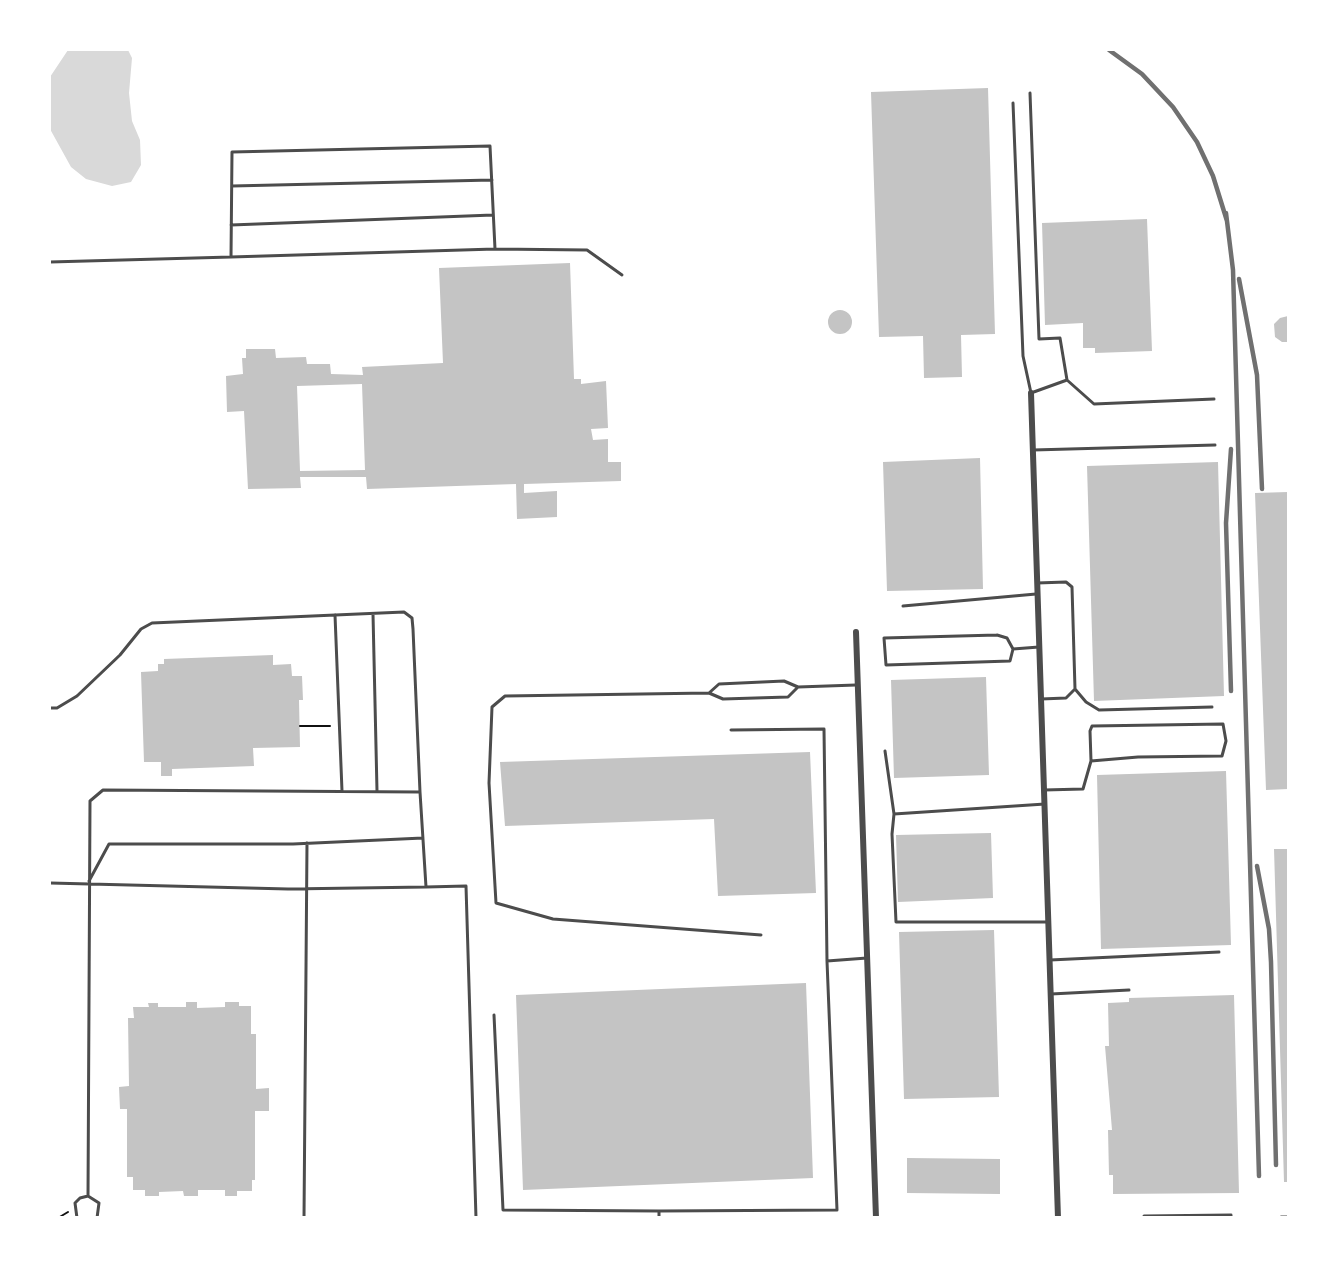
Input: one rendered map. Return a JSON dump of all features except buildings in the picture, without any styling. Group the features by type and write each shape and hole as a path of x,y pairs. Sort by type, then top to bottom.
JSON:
{"street":[{"path":"1031,393 1058,1218"},
{"path":"856,632 876,1218"}],"lane":[{"path":"1030,93 1039,339 1060,338 1067,380 1094,404 1214,399"},
{"path":"1013,104 1023,356 1031,393 1067,380"},
{"path":"231,257 232,152 490,146 495,249"},
{"path":"232,186 492,180"},
{"path":"231,225 494,215"},
{"path":"50,262 495,249 587,250 622,275"},
{"path":"1033,450 1215,445"},
{"path":"1037,583 1066,582 1072,587 1075,689 1086,702 1099,710 1212,707"},
{"path":"903,606 1038,594"},
{"path":"50,708 57,708 77,696 120,655 141,628 152,623 404,612 412,618 426,887"},
{"path":"373,614 377,791"},
{"path":"335,615 342,791"},
{"path":"997,634 1007,638 1013,649 1010,661 886,665 884,638 997,634"},
{"path":"1013,649 1040,647"},
{"path":"709,693 719,684 784,681 798,687 858,685"},
{"path":"761,934 553,919 496,903 489,783 492,707 505,696 709,693 723,699 788,697 798,687"},
{"path":"1041,699 1066,698 1075,689"},
{"path":"1044,790 1083,789 1091,760 1090,731 1092,726 1223,724 1226,741 1222,756 1091,760"},
{"path":"494,1015 503,1210 837,1210 827,961 824,729 731,730"},
{"path":"885,751 894,814 896,922 1049,922"},
{"path":"88,1196 90,801 103,790 420,792"},
{"path":"894,814 1045,804"},
{"path":"88,882 110,844 307,843 423,837"},
{"path":"304,1218 307,843"},
{"path":"50,883 307,888 466,885 476,1218"},
{"path":"1050,960 1219,952"},
{"path":"827,961 867,958"},
{"path":"1051,994 1129,990"},
{"path":"77,1218 74,1211 77,1200 88,1196"},
{"path":"88,1196 99,1203 97,1218"},
{"path":"659,1210 659,1218"},
{"path":"1144,1216 1231,1215 1231,1218"},
{"path":"1281,1216 1288,1216"}],"path":[{"path":"300,726 333,727"},
{"path":"58,1218 64,1212 74,1211"}],"shaded area":[{"path":"68,50 128,50 132,58 129,93 132,121 140,140 141,165 131,182 112,186 86,179 71,167 50,129 50,77"}],"railway":[{"path":"1109,50 1142,74 1173,107 1197,142 1213,176 1227,221"},
{"path":"1226,213 1233,270 1259,1176"},
{"path":"1239,279 1257,375 1262,489"},
{"path":"1231,449 1226,523 1231,691"},
{"path":"1257,866 1269,929 1276,1165"}]}
